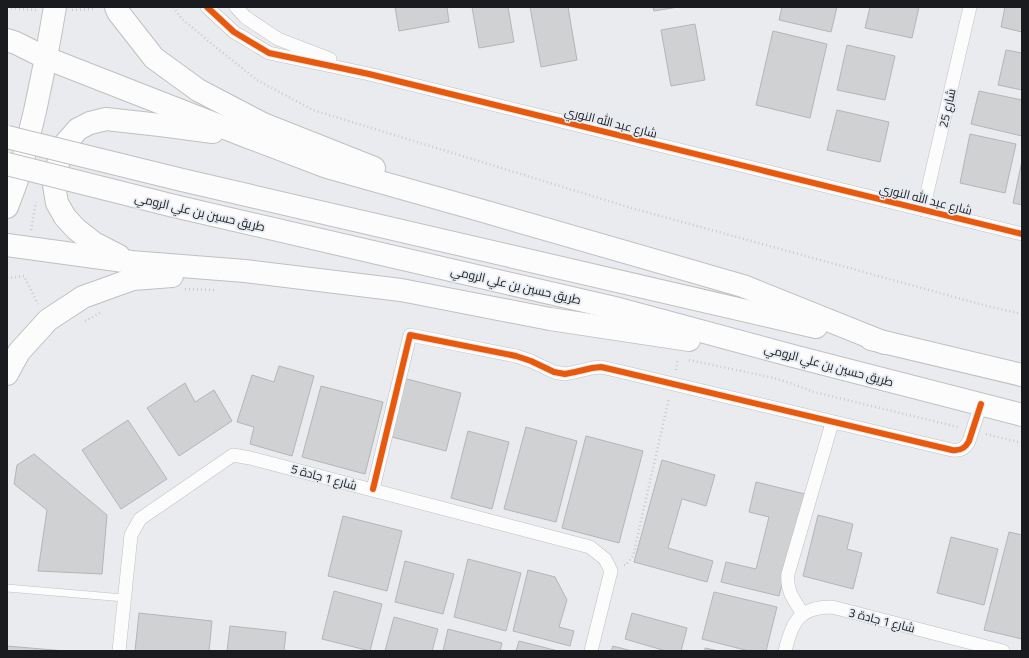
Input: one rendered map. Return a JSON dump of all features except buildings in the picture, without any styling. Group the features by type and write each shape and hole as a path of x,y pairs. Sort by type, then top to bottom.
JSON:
{"highway":[{"path":"116,7 118,12 154,58 198,90 263,124 483,211"},
{"path":"7,207 20,172 35,111 56,9"},
{"path":"11,41 46,58 327,167 743,286 885,343"},
{"path":"131,262 94,243 76,229 65,217 57,203 54,185 58,164 64,145 78,129 90,123 106,119 248,137"},
{"path":"7,137 182,180 1022,375"},
{"name":"طريق حسين بن علي الرومي","path":"7,164 174,206 619,309 1022,415"},
{"path":"7,246 131,262 245,271 401,290 550,319 797,357"},
{"path":"7,374 19,352 48,320 83,297 133,279 245,271"}],"street":[{"name":"شارع عبد الله النوري","path":"208,7 234,32 269,53 369,74 1022,234"},
{"name":"شارع عبد الله النوري","path":"236,7 246,17 278,39 369,74"},
{"name":"شارع 25","path":"923,210 970,7"},
{"path":"373,489 410,335 516,356 531,361 554,372 565,374 601,367 832,423 957,451 966,446 969,441 981,404"},
{"path":"785,651 788,636 797,620 803,614 790,594 787,581 788,574 832,423"},
{"name":"شارع 1 جادة 5","path":"118,651 131,535 140,519 233,455 373,489 590,547 606,559 611,571"},
{"path":"591,651 611,571"},
{"name":"شارع 1 جادة 3","path":"803,614 812,609 832,607 1003,651"}],"lane":[{"path":"7,588 11,590 124,598"}],"path":[{"path":"173,7 182,19 218,50 257,80 313,110 628,207 987,306 1022,314"},
{"path":"7,8 94,9"},
{"path":"7,278 24,276"},
{"path":"611,571 626,564 633,556 678,358"}],"cycle path":[{"path":"207,7 234,32 269,53 369,74 1022,234"},
{"path":"373,489 410,335 516,356 531,361 554,372 565,374 601,367 952,450 962,449 966,446 981,404"}]}
